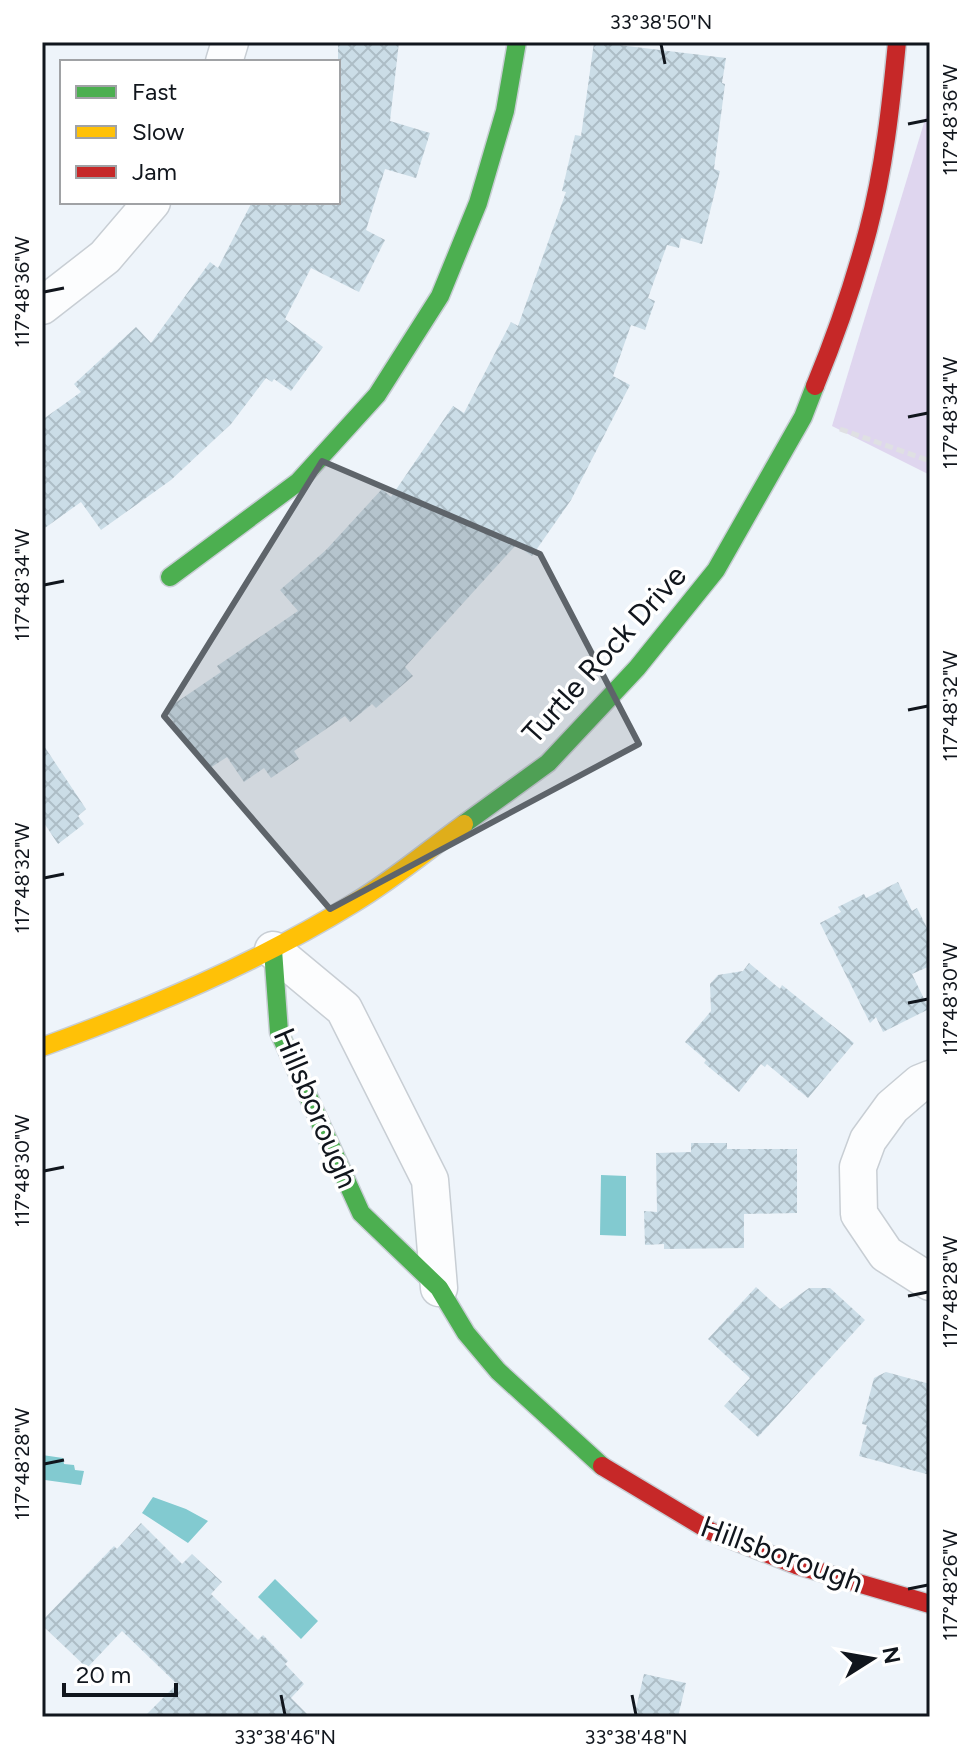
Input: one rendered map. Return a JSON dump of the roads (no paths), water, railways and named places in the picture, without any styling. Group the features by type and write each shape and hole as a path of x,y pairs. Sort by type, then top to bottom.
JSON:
{"street":[{"path":"170,577 298,482 377,395 440,296 478,203 505,111 517,42"},
{"name":"Turtle Rock Drive","path":"42,1047 92,1029 273,950 357,902 548,763 637,668 716,570 803,417 843,316 869,227 889,121 897,42"},
{"path":"42,306 105,257 150,204"},
{"name":"Hillsborough","path":"273,950 344,1009 430,1180 439,1288"},
{"name":"Hillsborough","path":"273,950 279,1032 361,1213 439,1288 466,1333 498,1371 594,1461 710,1531 796,1565 930,1604"},
{"path":"930,1079 920,1083 892,1107 868,1140 858,1167 859,1214 886,1254 930,1282"}],"water":[{"path":"601,1175 626,1176 626,1236 600,1235"},
{"path":"42,1455 63,1458 64,1464 84,1471 81,1485 45,1480 42,1483"},
{"path":"153,1497 208,1521 188,1543 142,1513"},
{"path":"275,1579 318,1621 301,1639 258,1597"}]}
